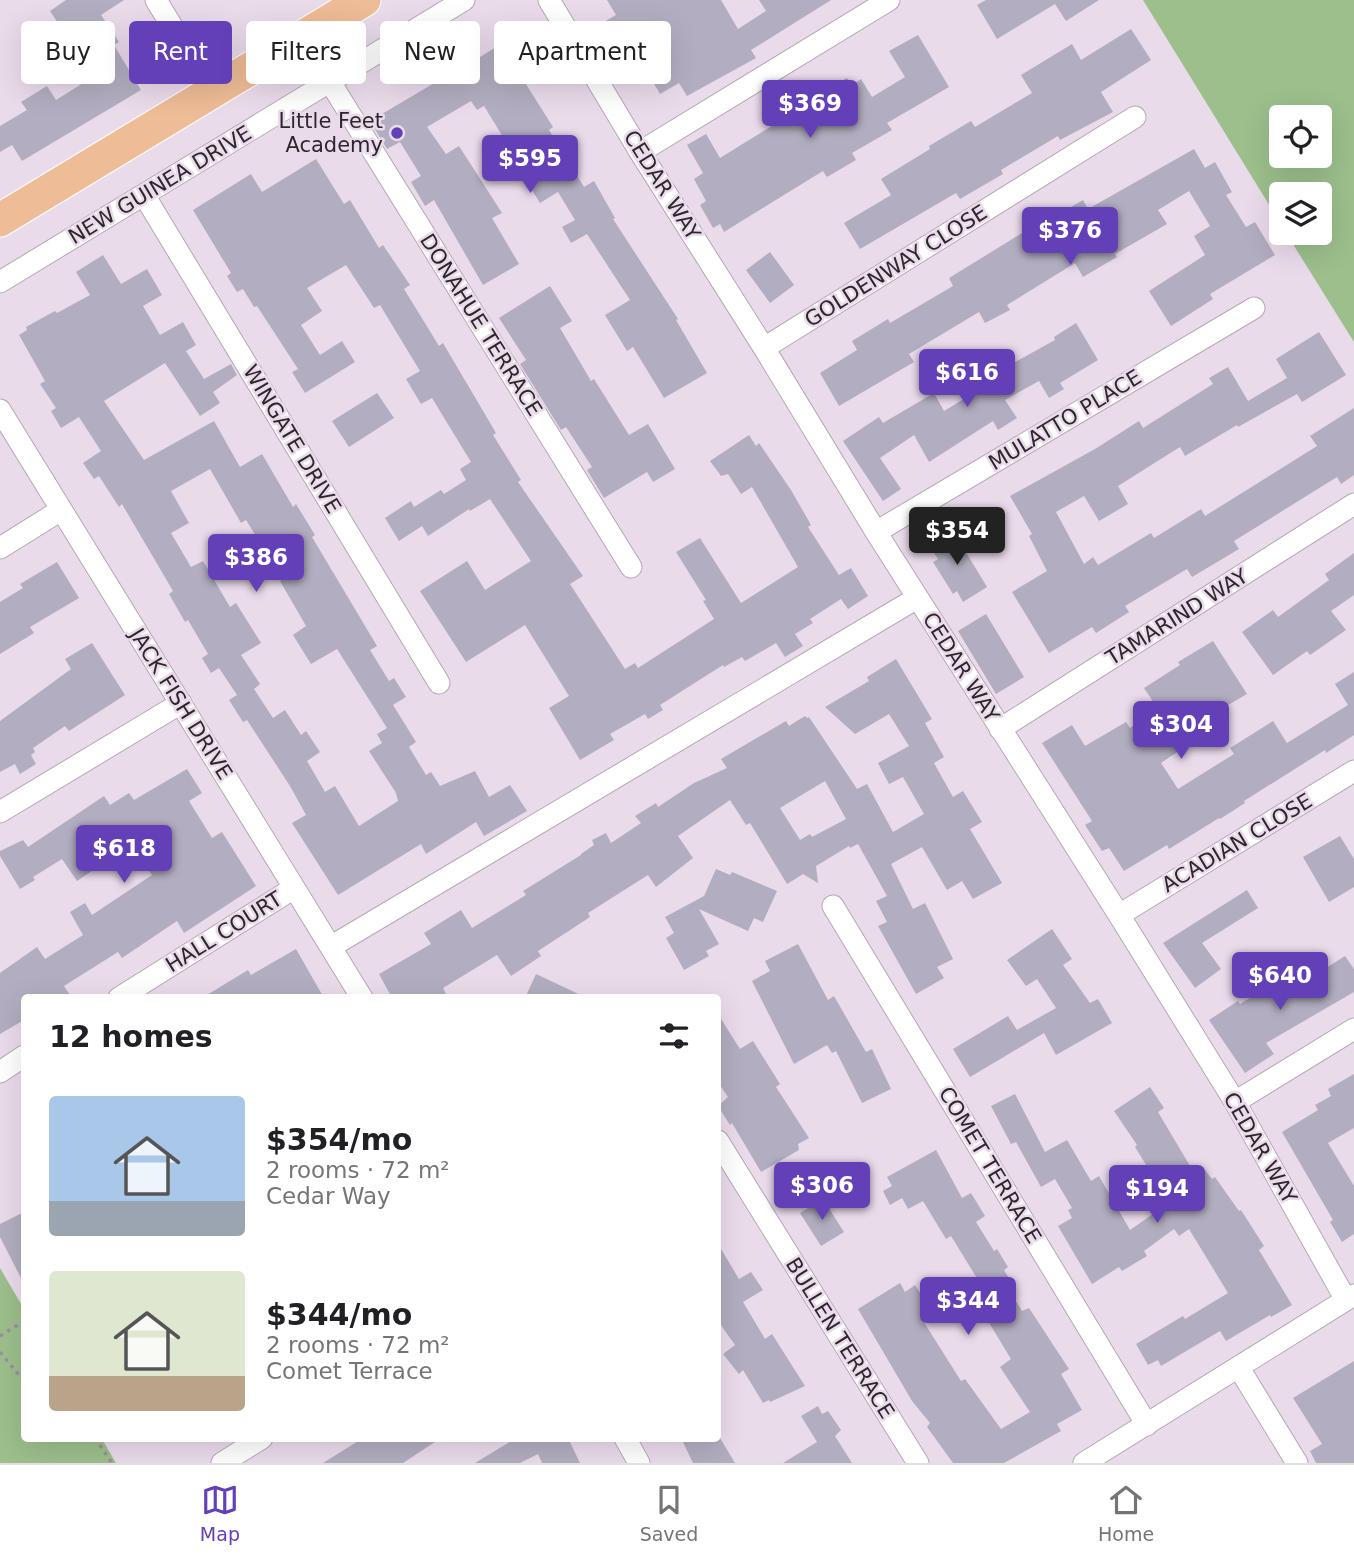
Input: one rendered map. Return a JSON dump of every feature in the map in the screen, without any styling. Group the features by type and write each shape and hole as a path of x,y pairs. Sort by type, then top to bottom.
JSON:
{"main road":[{"path":"0,220 364,0"}],"street":[{"path":"156,0 212,92"},
{"name":"NEW GUINEA DRIVE","path":"366,60 464,0"},
{"name":"CEDAR WAY","path":"549,0 640,152 917,598 1235,1102 1350,1297"},
{"path":"640,152 889,0"},
{"name":"NEW GUINEA DRIVE","path":"0,282 327,84"},
{"name":"DONAHUE TERRACE","path":"331,84 631,567"},
{"name":"GOLDENWAY CLOSE","path":"764,348 1135,117"},
{"name":"WINGATE DRIVE","path":"144,195 439,683"},
{"name":"MULATTO PLACE","path":"876,532 1254,308"},
{"name":"JACK FISH DRIVE","path":"0,410 360,994"},
{"name":"TAMARIND WAY","path":"1000,729 1354,504"},
{"path":"0,548 61,510"},
{"path":"332,946 917,598"},
{"path":"0,812 180,703"},
{"name":"ACADIAN CLOSE","path":"1119,915 1354,771"},
{"name":"HALL COURT","path":"125,994 294,888"},
{"name":"COMET TERRACE","path":"833,906 1147,1425"},
{"path":"1235,1102 1354,1029"},
{"path":"0,1072 21,1058"},
{"name":"BULLEN TERRACE","path":"721,1146 918,1463"},
{"path":"1084,1463 1350,1297"},
{"path":"1239,1368 1297,1463"},
{"path":"222,1463 256,1442"},
{"path":"627,1442 639,1463"}],"path":[{"path":"0,1336 21,1323"},
{"path":"0,1352 21,1377"},
{"path":"98,1442 112,1463"}],"green space":[{"path":"1143,0 1354,0 1354,342 1293,245 1332,245 1332,182 1269,182 1269,205"},
{"path":"0,1268 21,1304 21,1442 104,1442 116,1463 0,1463"}],"building":[{"path":"66,0 124,0 101,15 105,21 57,21 50,11"},
{"path":"607,0 721,0 738,29 766,11 759,0 831,0 751,50 756,58 687,96 679,83 660,94 654,84 671,84 671,21 606,21 616,15"},
{"path":"986,0 1099,0 1066,21 1055,4 997,39 977,5"},
{"path":"1131,29 1151,60 1101,92 1113,112 1060,140 1058,136 1001,170 1003,174 960,199 956,193 860,249 844,223 891,195 881,179 971,121 975,127 1032,93 1021,75 1072,44 1081,60"},
{"path":"918,35 949,87 887,123 892,130 852,153 856,160 827,177 823,171 724,232 720,224 713,228 700,205 706,201 694,179 703,173 687,145 706,134 720,158 783,119 781,115 847,78 852,85 861,79 872,97 905,77 889,51"},
{"path":"115,47 129,70 129,84 137,84 141,90 22,161 12,145 0,152 0,126 27,110 21,102 47,86 56,100 82,84 115,84"},
{"path":"494,48 494,84 526,84 553,127 549,130 584,187 594,181 615,218 613,219 678,319 676,320 707,373 664,398 633,347 627,351 605,315 630,300 587,234 571,243 562,227 575,220 558,192 540,203 484,106 477,110 471,101 427,127 446,154 459,146 502,213 492,218 519,264 483,285 434,200 425,206 411,182 421,176 400,142 387,149 370,121 433,84 480,84 480,57"},
{"path":"1194,149 1205,168 1215,162 1232,192 1226,195 1246,227 1255,222 1275,255 1210,294 1213,299 1171,326 1149,291 1205,255 1194,236 1210,226 1189,191 1158,210 1167,224 1115,254 1117,257 1083,277 1075,263 1007,305 1010,310 985,323 979,312 909,354 914,362 839,406 820,373 857,350 852,341 888,319 890,323 953,286 949,278 1032,227 1033,229 1083,200 1088,209"},
{"path":"316,159 344,204 350,200 379,248 383,245 410,285 404,289 439,346 443,343 496,433 493,435 521,480 518,482 583,576 570,584 625,669 635,663 638,668 714,619 703,601 706,600 676,552 700,538 741,603 798,567 752,487 741,494 728,474 721,476 710,461 749,435 756,446 759,443 791,490 811,525 808,527 839,575 851,568 868,596 848,609 841,599 810,619 813,623 795,634 803,646 785,657 776,643 745,661 742,657 724,667 723,665 660,705 663,710 648,719 645,714 610,734 614,740 580,760 549,708 569,696 525,625 466,662 420,591 467,561 485,590 531,561 490,499 470,511 469,509 428,536 422,526 399,541 385,518 411,501 414,507 441,490 444,494 466,480 460,469 471,462 432,398 421,404 406,379 420,371 380,305 374,308 346,265 307,288 322,311 301,325 320,355 342,341 355,362 305,393 292,372 298,369 257,306 254,307 243,289 237,292 227,276 231,273 193,210 251,174 262,192"},
{"path":"770,252 794,285 770,303 746,270"},
{"path":"103,255 121,284 147,269 162,295 143,306 160,335 183,322 196,345 186,351 204,379 231,364 237,375 213,392 220,403 200,416 165,363 104,401 144,460 214,421 240,467 262,454 293,507 296,504 315,535 312,537 377,646 370,650 389,681 394,678 406,697 393,705 416,742 409,747 426,775 431,772 440,786 475,771 489,797 510,785 527,811 484,836 476,822 426,854 421,844 338,895 292,823 306,815 290,786 247,720 243,722 229,700 237,695 219,668 211,673 202,658 208,654 188,620 185,622 169,594 173,591 122,504 119,507 99,476 94,479 83,463 101,451 79,417 61,428 51,411 56,408 40,384 45,381 19,335 27,330 26,327 90,295 76,272","holes":["210,469 241,523 246,520 283,579 280,581 306,626 293,635 311,664 337,649 387,728 377,734 382,743 369,751 396,793 398,801 359,826 335,786 325,792 307,761 320,752 306,731 301,735 285,710 273,718 254,689 260,684 241,655 261,643 236,603 230,607 203,561 191,567 171,533 189,523 171,491"]},
{"path":"550,286 572,321 560,328 591,381 594,379 629,435 648,424 675,469 653,482 647,472 604,498 587,470 592,467 566,427 561,430 520,364 526,360 499,318"},
{"path":"1076,323 1098,360 1060,383 1064,389 1049,398 1039,381 1005,400 1017,418 998,430 993,421 929,462 914,435 880,458 901,489 883,501 843,441 879,417 883,423 934,393 944,411 1000,377 997,372 1055,340 1054,337"},
{"path":"1319,332 1346,375 1302,402 1297,394 1185,456 1180,447 1118,486 1128,504 1099,521 1084,496 1056,512 1084,564 1093,557 1098,565 1151,533 1154,538 1201,509 1205,516 1317,446 1310,436 1354,408 1354,475 1341,484 1337,477 1234,541 1239,549 1192,577 1187,569 1125,606 1129,612 1096,633 1092,627 1049,653 1012,592 1047,571 1029,536 1032,534 1010,496 1139,421 1143,428 1213,384 1209,378 1228,367 1248,401 1287,378 1276,359"},
{"path":"377,393 394,418 349,447 332,421"},
{"path":"953,531 987,587 963,602 957,591 953,594 933,562 938,559 929,545"},
{"path":"1354,553 1354,595 1331,611 1346,630 1310,655 1307,651 1273,675 1242,632 1273,610 1278,617 1329,580 1325,574"},
{"path":"57,562 79,598 30,627 34,633 0,654 0,602 23,588 20,584"},
{"path":"986,614 1024,677 996,694 958,631"},
{"path":"1213,641 1247,694 1176,736 1183,748 1161,763 1178,789 1234,754 1230,748 1273,721 1287,743 1348,705 1335,684 1354,672 1354,735 1326,753 1325,750 1220,819 1169,849 1167,845 1124,871 1109,848 1102,851 1085,825 1092,821 1042,743 1072,725 1085,746 1126,722 1130,728 1158,709 1144,688 1180,665 1178,662"},
{"path":"92,643 125,695 69,731 65,726 33,748 35,752 31,755 36,764 20,774 15,764 0,772 0,721 71,669 65,659"},
{"path":"896,659 932,719 925,723 944,757 934,763 953,797 963,791 982,822 970,829 1002,883 973,899 962,881 947,890 922,847 891,864 913,909 925,903 953,959 937,967 944,978 916,994 878,926 887,922 876,901 887,896 858,844 850,848 849,846 816,866 818,883 803,874 787,884 750,823 746,825 730,800 678,836 693,858 656,887 648,875 588,913 590,917 538,951 541,956 511,976 497,955 443,988 446,994 390,994 379,974 431,944 424,933 461,910 472,928 526,895 523,891 581,855 594,845 592,840 606,833 611,843 641,823 635,816 656,803 658,807 694,783 727,768 721,759 786,721 789,726 805,716 809,717 857,789 867,784 893,832 924,814 903,777 889,784 878,763 909,746 889,714 855,734 825,707 869,681 867,677","holes":["825,781 846,819 812,837 810,834 800,840 780,808"]},
{"path":"187,769 202,793 189,801 212,838 222,832 256,886 184,933 177,921 122,958 118,952 64,986 69,994 21,994 21,1022 0,1034 0,973 37,947 45,959 83,935 70,912 85,903 92,915 152,875 128,837 100,854 105,862 77,881 62,859 33,877 35,880 20,889 0,856 0,851 23,840 28,847 104,796 110,805 129,793 134,800"},
{"path":"1340,836 1354,859 1354,887 1329,902 1303,857"},
{"path":"716,869 730,875 732,872 777,891 763,922 754,918 748,931 699,909 719,944 706,951 709,956 684,970 666,938 674,933 665,917 704,896"},
{"path":"1247,890 1258,908 1202,943 1221,969 1195,988 1163,943"},
{"path":"1052,929 1072,959 1063,965 1090,1003 1098,999 1112,1023 1056,1055 1044,1033 970,1077 953,1049 1008,1016 1017,1030 1056,1008 1037,979 1026,986 1007,960"},
{"path":"798,944 828,1000 834,996 866,1052 872,1049 891,1089 862,1103 836,1051 832,1053 827,1045 794,1064 752,981 770,971 765,961"},
{"path":"296,949 322,994 209,994 248,970 251,975"},
{"path":"1345,956 1354,969 1354,992 1266,1043 1274,1054 1245,1073 1209,1020 1291,973 1298,986"},
{"path":"536,974 578,994 527,994"},
{"path":"721,1019 740,1049 753,1041 780,1084 776,1087 809,1138 798,1144 799,1150 761,1172 732,1123 730,1125 721,1111 721,1103 728,1097 721,1086"},
{"path":"1354,1074 1354,1128 1328,1143 1354,1186 1354,1234 1342,1242 1330,1222 1333,1220 1282,1132 1318,1110 1315,1105 1331,1096 1328,1089"},
{"path":"1150,1087 1164,1108 1158,1112 1196,1176 1205,1170 1212,1179 1215,1177 1239,1211 1241,1210 1264,1246 1259,1250 1292,1305 1226,1341 1220,1331 1161,1366 1158,1360 1148,1365 1136,1344 1228,1293 1189,1229 1179,1236 1174,1229 1144,1251 1147,1256 1122,1271 1119,1267 1092,1284 1058,1226 1072,1218 1068,1210 1072,1208 1055,1179 1041,1187 1016,1142 1011,1144 991,1106 1015,1094 1045,1152 1067,1140 1091,1181 1099,1176 1130,1230 1160,1209 1153,1199 1163,1192 1114,1111"},
{"path":"936,1150 962,1198 971,1193 985,1216 976,1222 994,1251 997,1249 1008,1267 1004,1270 1010,1280 1005,1283 1022,1311 1029,1308 1069,1369 1061,1374 1082,1410 1057,1424 1061,1431 1004,1463 953,1463 927,1427 930,1423 912,1401 858,1309 900,1283 905,1292 915,1285 930,1309 920,1316 961,1381 965,1379 1001,1429 1030,1412 1000,1367 1011,1359 985,1316 996,1309 951,1236 946,1239 923,1201 908,1209 902,1198 890,1205 883,1191 892,1186 887,1177"},
{"path":"823,1199 844,1232 821,1246 800,1213"},
{"path":"21,1214 21,1278 0,1237 0,1224"},
{"path":"721,1249 739,1279 751,1272 763,1290 743,1302 765,1339 772,1334 805,1386 763,1403 743,1370 739,1374 723,1354 735,1345 721,1325"},
{"path":"1354,1361 1354,1463 1316,1463 1310,1451 1322,1444 1293,1398"},
{"path":"818,1406 822,1414 828,1411 841,1430 835,1436 852,1463 783,1463 817,1442 801,1416"},
{"path":"721,1440 735,1463 693,1463 683,1442 721,1442"},
{"path":"357,1442 435,1442 403,1463 323,1463"},
{"path":"509,1442 570,1442 580,1463 542,1463 538,1454 520,1463 475,1463"}],"place":[{"name":"Little Feet Academy","path":"397,133"}]}
